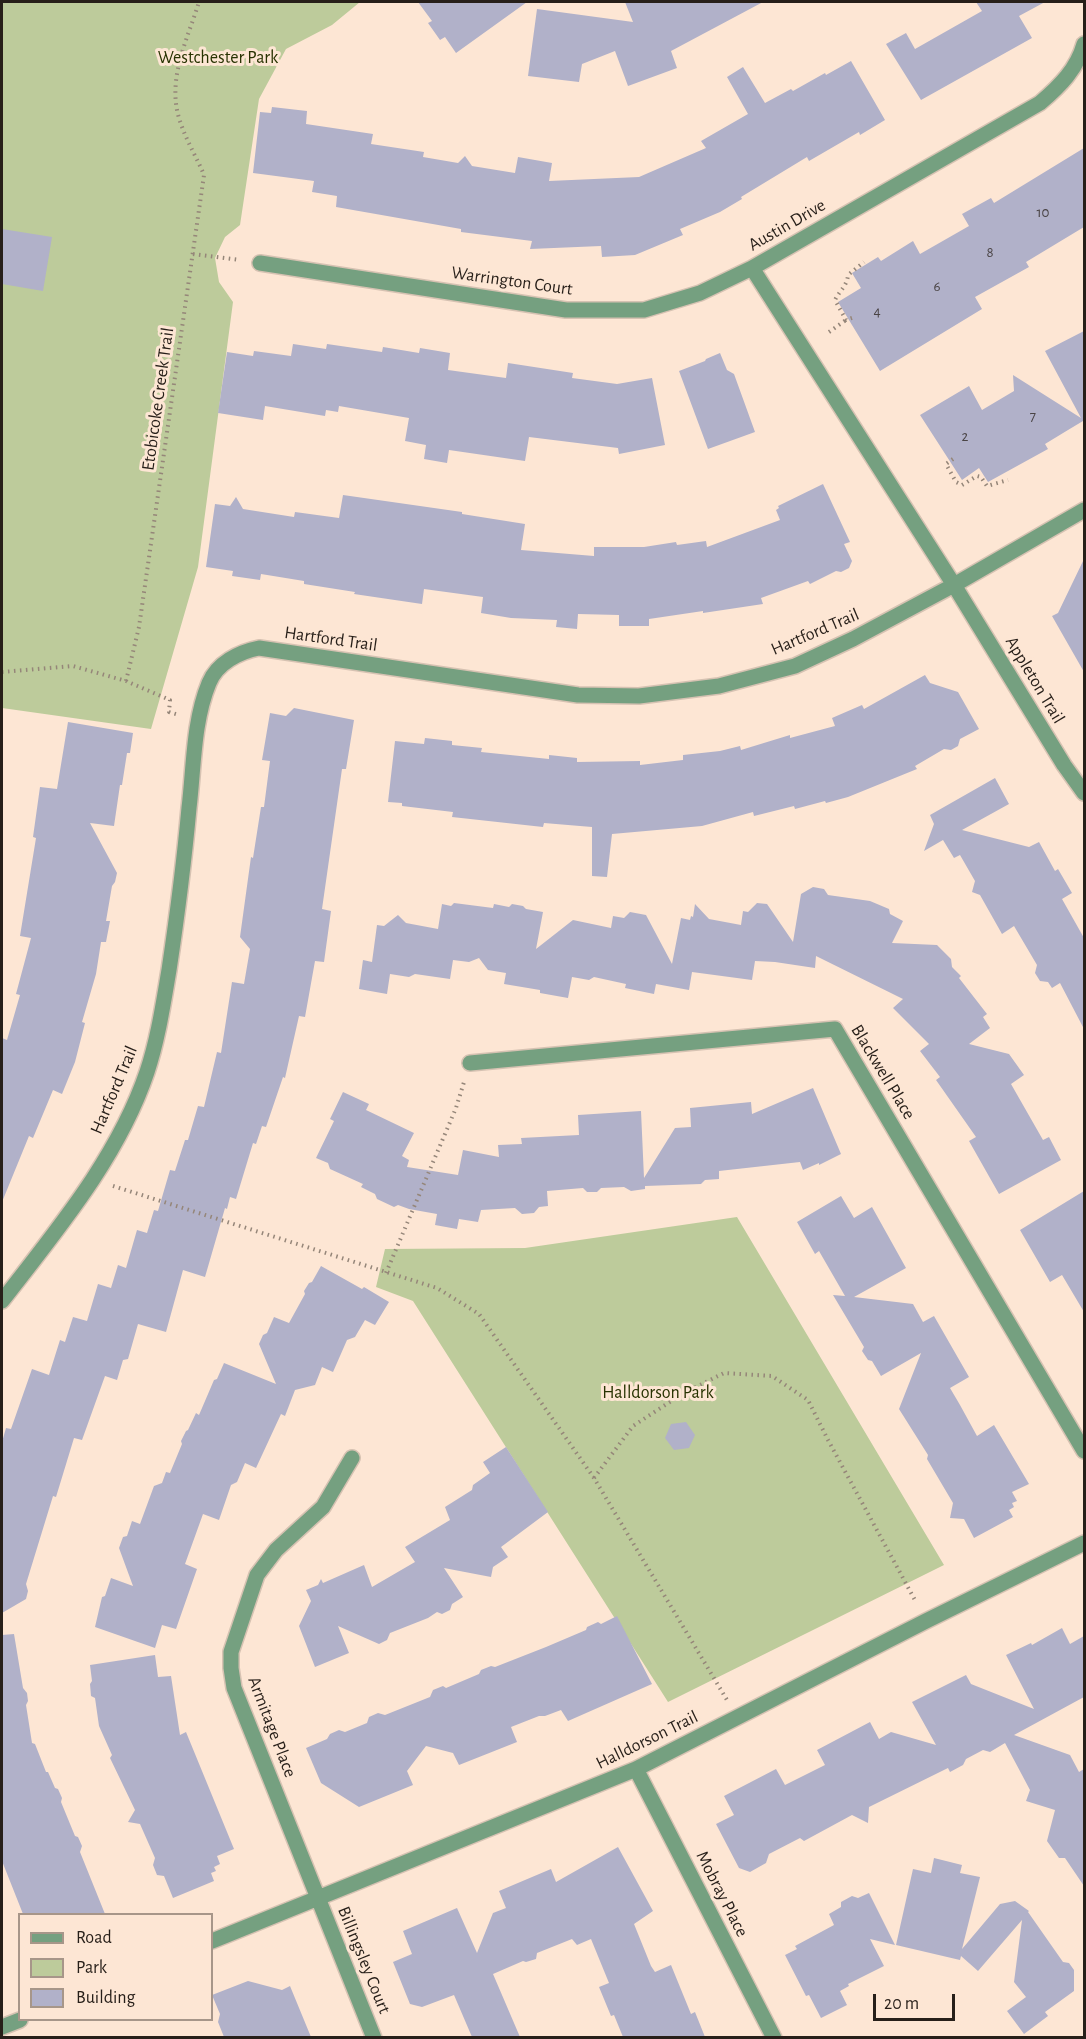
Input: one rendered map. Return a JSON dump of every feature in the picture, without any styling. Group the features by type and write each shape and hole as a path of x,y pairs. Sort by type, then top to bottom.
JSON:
{"street":[{"name":"Austin Drive","path":"954,585 752,268 1040,103 1066,78 1080,58 1084,44"},
{"name":"Warrington Court","path":"260,263 566,310 644,310 700,293 752,268"},
{"name":"Hartford Trail","path":"2,1301 93,1180 124,1125 147,1074 160,1025 180,903 199,720 210,682 220,667 232,658 245,651 259,648 578,695 639,696 719,686 795,666 853,639 954,585 1084,510"},
{"name":"Appleton Trail","path":"954,585 1064,765 1084,793"},
{"name":"Blackwell Place","path":"470,1063 835,1029 1084,1451"},
{"name":"Armitage Place","path":"318,1897 234,1688 231,1652 258,1575 276,1550 323,1507 352,1458"},
{"name":"Halldorson Trail","path":"213,1941 636,1769 1084,1543"},
{"name":"Mobray Place","path":"636,1769 774,2037"},
{"name":"Billingsley Court","path":"318,1897 374,2037"},
{"path":"4,2037 2,2029 18,2020"}],"path":[{"name":"Etobicoke Creek Trail","path":"126,681 139,627 204,176 180,124 175,98 176,74 199,2"},
{"path":"193,254 260,263"},
{"path":"846,320 835,300 847,284 848,275 864,262"},
{"path":"829,332 852,318"},
{"path":"953,459 946,464 956,482 962,485 977,476 981,477 987,486 1008,480"},
{"path":"2,672 73,666 126,681 170,700 169,712 199,720"},
{"path":"386,1273 456,1108 470,1063"},
{"path":"93,1180 294,1241 437,1288 479,1314 594,1478 737,1717"},
{"path":"594,1478 633,1426 682,1394 724,1373 772,1376 808,1400 926,1621"}],"green space":[{"name":"Westchester Park","path":"2,2 360,2 332,25 286,49 259,99 240,225 225,237 215,258 219,282 233,302 198,567 151,729 2,708"},
{"name":"Halldorson Park","path":"737,1217 944,1565 668,1702 413,1301 376,1287 385,1249 525,1248"}],"building":[{"path":"418,2 527,2 456,53 445,37 440,40 428,23 432,21"},
{"path":"625,2 763,2 671,51 677,68 628,86 615,51 582,64 579,82 528,76 537,9 633,22"},
{"path":"976,2 1045,2 1019,16 1032,38 921,100 886,44 906,33 915,49 982,11"},
{"path":"851,61 885,120 809,161 807,157 720,212 680,229 683,235 635,255 602,257 601,246 530,249 532,241 461,232 461,229 336,207 337,196 312,192 314,181 253,173 260,112 271,113 272,107 307,111 306,124 373,134 371,144 424,152 423,157 458,163 465,156 472,166 515,173 518,157 552,163 549,181 639,177 706,148 701,141 748,114 727,77 743,67 765,103"},
{"path":"1084,148 1084,227 1026,262 1029,267 975,297 982,309 880,371 838,302 861,288 852,273 878,257 881,261 913,241 920,254 969,226 962,214 991,198 994,203"},
{"path":"2,229 52,237 43,291 2,284"},
{"path":"1084,331 1084,424 1083,421 1045,444 1048,449 988,482 979,468 962,480 920,415 969,386 982,410 1014,391 1013,375 1081,418 1045,351"},
{"path":"293,344 326,349 327,344 382,352 383,347 419,353 420,348 450,353 448,370 506,378 508,363 573,373 572,378 617,384 652,378 665,445 619,454 618,448 529,437 525,461 449,450 447,463 424,459 426,445 405,441 409,418 339,406 338,412 326,410 325,416 265,406 263,420 218,413 227,352 253,356 254,351 291,356"},
{"path":"720,353 727,370 734,374 755,432 708,449 679,371"},
{"path":"823,484 850,542 844,544 852,561 849,568 841,572 836,571 810,584 808,581 761,598 763,604 649,619 649,626 619,626 619,615 578,614 577,629 556,627 557,620 511,618 481,613 483,597 424,589 422,604 354,594 355,592 261,574 260,580 232,576 233,571 206,567 215,504 230,506 236,497 243,509 294,517 295,512 339,518 343,495 462,512 462,514 525,524 521,550 594,556 594,547 644,547 676,542 677,545 706,541 707,547 780,520 776,510 778,506"},
{"path":"1084,559 1084,672 1052,616 1058,613"},
{"path":"925,675 930,683 958,692 979,729 960,739 958,746 951,750 944,749 915,766 917,769 848,797 826,803 825,801 795,809 794,806 754,816 753,812 702,826 612,834 607,877 592,876 592,827 544,823 543,827 452,817 453,812 402,806 402,803 388,802 395,741 424,744 425,738 452,741 452,745 482,748 481,752 549,759 549,755 577,758 577,762 640,761 640,765 683,760 683,755 720,751 740,746 741,750 790,735 790,738 835,726 832,718 862,705 864,709"},
{"path":"294,708 354,720 346,769 342,769 322,909 331,911 324,962 315,961 305,1017 299,1016 285,1078 283,1077 266,1127 262,1126 256,1144 253,1143 236,1199 230,1197 227,1209 225,1208 205,1277 183,1270 166,1332 138,1324 128,1359 123,1360 117,1380 105,1376 82,1440 74,1438 56,1497 53,1496 26,1584 28,1591 26,1599 2,1613 2,1442 6,1428 11,1429 32,1369 49,1375 60,1340 65,1342 73,1317 87,1321 98,1284 111,1288 118,1265 126,1268 137,1230 147,1233 154,1210 158,1211 170,1170 175,1171 185,1140 188,1140 198,1106 204,1107 217,1052 221,1053 232,982 244,984 250,949 240,937 251,857 253,858 261,807 264,807 270,761 262,760 270,713 286,716"},
{"path":"68,722 133,733 122,785 120,785 114,826 90,823 117,873 112,886 106,921 110,921 106,942 101,942 96,974 82,1022 85,1023 75,1062 62,1094 53,1090 33,1138 29,1136 2,1202 2,1038 7,1040 20,995 16,994 31,938 20,936 36,838 33,837 40,787 57,789"},
{"path":"995,778 1009,804 962,830 1029,847 1039,842 1055,871 1058,869 1072,893 1062,899 1084,938 1084,1029 1060,983 1052,988 1048,982 1040,981 1035,973 1037,965 1014,926 1002,934 980,895 972,892 975,881 960,855 954,858 943,840 924,851 934,824 930,815"},
{"path":"813,887 824,889 828,895 870,901 889,909 890,914 903,921 892,943 937,945 951,959 952,967 961,976 959,978 987,1014 983,1017 990,1028 969,1044 1009,1054 1024,1075 1011,1084 1043,1140 1049,1137 1061,1160 999,1194 969,1141 976,1137 936,1080 940,1077 920,1051 929,1044 893,1008 903,999 816,956 815,968 755,961 752,980 692,972 689,990 656,984 654,994 625,988 626,984 594,977 589,980 572,977 568,998 540,993 540,990 504,984 506,973 488,970 479,958 469,962 453,960 450,979 415,974 409,977 390,974 387,994 359,989 363,960 372,962 377,925 384,926 398,915 406,923 438,929 442,904 451,906 454,903 493,908 494,904 509,907 512,904 543,912 536,949 573,920 611,928 613,916 624,918 630,912 646,915 672,964 681,918 690,920 691,916 693,917 695,904 709,919 741,925 743,911 748,912 757,903 767,904 793,942 801,894"},
{"path":"813,1088 841,1154 819,1165 819,1163 803,1170 800,1162 719,1171 719,1179 705,1180 701,1184 645,1186 645,1189 631,1191 624,1187 601,1188 597,1192 587,1192 583,1188 547,1191 548,1206 539,1207 534,1213 522,1214 515,1208 481,1210 478,1222 459,1219 457,1229 435,1225 437,1214 398,1205 394,1207 377,1199 375,1194 361,1187 363,1184 330,1169 328,1163 316,1158 334,1121 330,1119 343,1092 369,1104 366,1110 414,1133 402,1156 409,1160 407,1167 458,1175 463,1150 499,1157 498,1145 522,1144 521,1138 579,1135 578,1115 641,1111 644,1178 675,1128 691,1127 690,1108 751,1102 752,1114"},
{"path":"1084,1191 1084,1312 1062,1275 1050,1282 1020,1230"},
{"path":"841,1196 854,1218 872,1207 906,1268 854,1297 913,1304 923,1322 934,1316 969,1377 950,1388 977,1436 994,1425 1029,1484 1012,1492 1017,1501 1012,1503 1014,1507 1009,1510 1013,1517 974,1538 964,1519 950,1518 953,1503 927,1459 928,1455 899,1409 921,1353 881,1376 872,1361 868,1360 862,1351 864,1347 833,1295 845,1296 819,1251 815,1254 797,1222"},
{"path":"321,1266 389,1302 375,1325 365,1320 355,1337 347,1340 333,1372 322,1367 315,1385 295,1390 285,1416 281,1414 256,1468 245,1463 237,1482 231,1485 219,1520 203,1514 185,1564 197,1569 176,1629 162,1625 155,1648 95,1627 102,1597 105,1596 111,1578 133,1586 119,1548 123,1537 127,1536 132,1521 140,1524 154,1486 162,1483 166,1472 170,1473 182,1444 181,1441 196,1413 199,1415 224,1363 276,1384 259,1344 274,1317 289,1323 305,1294 304,1291"},
{"path":"686,1422 695,1435 689,1448 674,1450 665,1438 671,1424"},
{"path":"506,1447 548,1512 501,1547 508,1557 493,1567 491,1577 444,1568 463,1597 452,1604 450,1610 442,1614 437,1612 428,1618 390,1633 387,1640 379,1644 338,1626 349,1653 315,1667 299,1626 311,1601 306,1590 318,1585 321,1579 323,1583 364,1565 372,1587 415,1562 405,1547 450,1520 445,1507 472,1490 473,1485 490,1473 483,1462"},
{"path":"617,1616 652,1684 568,1721 561,1710 511,1727 517,1742 459,1765 453,1753 426,1746 407,1771 413,1785 359,1807 321,1783 306,1748 327,1739 330,1734 339,1730 345,1732 367,1723 369,1717 378,1713 385,1715 430,1697 433,1690 443,1686 446,1688 479,1674 481,1670 491,1666 495,1667 546,1647 586,1630 587,1627 598,1622 601,1624"},
{"path":"1062,1628 1070,1644 1084,1636 1084,1697 1014,1735 1070,1755 1079,1772 1084,1769 1084,1886 1065,1858 1059,1858 1047,1841 1055,1810 1026,1801 1030,1790 1005,1743 990,1752 983,1750 966,1759 963,1765 950,1772 948,1768 869,1807 868,1823 852,1815 804,1841 800,1838 769,1854 766,1863 750,1872 739,1868 716,1824 734,1815 724,1796 776,1769 785,1785 825,1765 817,1750 870,1722 879,1739 891,1732 936,1745 912,1702 966,1675 971,1684 1034,1709 1006,1655 1031,1643 1032,1645"},
{"path":"14,1634 23,1688 27,1693 26,1705 32,1743 35,1744 46,1772 62,1798 61,1802 75,1836 78,1837 82,1846 80,1852 105,1913 23,1913 2,1861 2,1635"},
{"path":"155,1655 158,1677 171,1676 180,1735 186,1732 234,1849 217,1856 220,1864 214,1867 216,1871 211,1873 214,1881 173,1898 164,1876 157,1875 153,1865 155,1858 140,1824 128,1822 135,1810 110,1758 112,1755 99,1726 95,1698 91,1696 90,1684 92,1681 90,1665"},
{"path":"618,1847 653,1911 634,1924 651,1966 655,1972 671,1965 691,2014 695,2012 705,2037 623,2037 599,1987 609,1983 591,1939 577,1945 572,1939 537,1953 536,1959 523,1961 493,1974 520,2037 472,2037 454,1995 422,2007 410,2004 393,1962 412,1954 403,1931 457,1908 477,1953 493,1913 506,1908 499,1891 551,1869 556,1882"},
{"path":"934,1858 962,1865 960,1873 980,1877 962,1949 1000,1904 1015,1901 1029,1911 1063,1962 1069,1963 1074,1970 1074,1991 1045,2012 1048,2016 1024,2034 1007,2011 1026,1997 1014,1982 1022,1920 978,1971 961,1956 960,1960 896,1945 913,1869 931,1873"},
{"path":"869,1893 895,1945 870,1939 884,1966 848,1984 849,1986 840,1991 847,2005 821,2018 809,1995 806,1996 785,1955 797,1949 795,1946 834,1925 829,1914 841,1907 841,1902 852,1896 858,1898"},
{"path":"248,1981 282,1990 290,1986 311,2037 224,2037 218,2022 220,2014 213,1995"}]}
